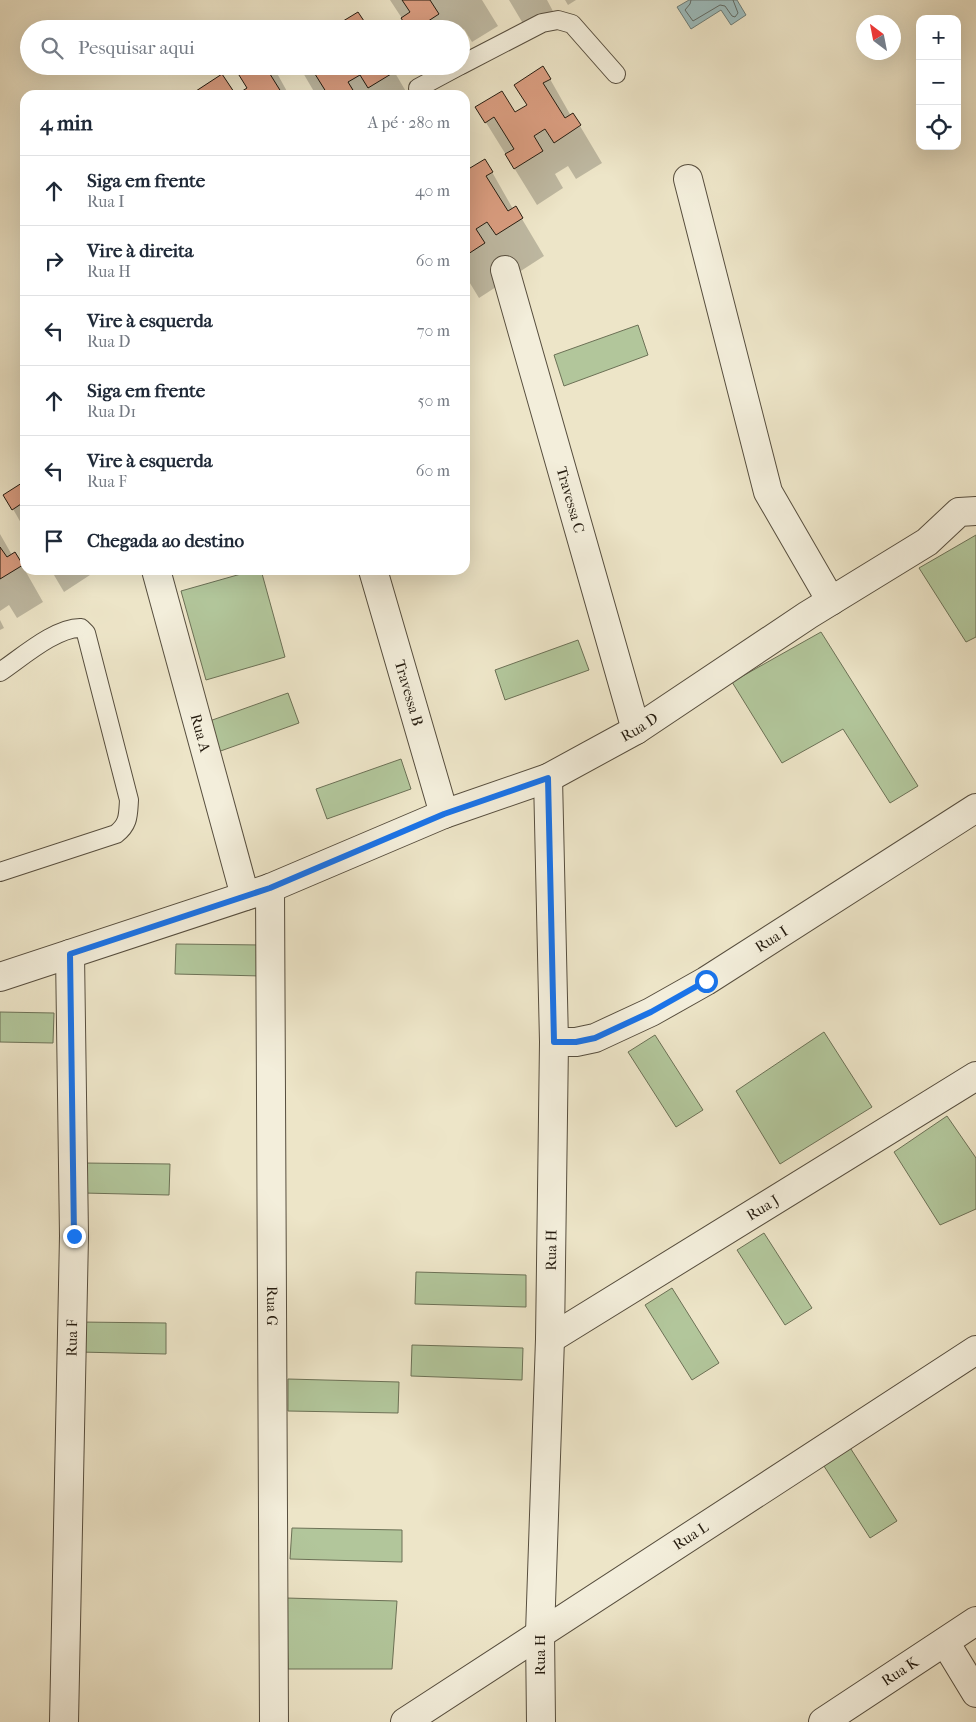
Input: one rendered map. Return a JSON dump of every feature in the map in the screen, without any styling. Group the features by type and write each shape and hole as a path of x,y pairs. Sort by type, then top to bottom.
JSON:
{"street":[{"path":"688,179 768,492 831,601"},
{"name":"Travessa C","path":"505,270 636,730"},
{"name":"Rua D","path":"0,977 257,892 444,814 548,778 636,730 831,601 927,542 959,512 976,511"},
{"name":"Rua A","path":"158,575 257,892"},
{"name":"Travessa B","path":"374,575 444,814"},
{"name":"Rua H","path":"541,1722 540,1633 550,1339 554,1042 548,778"},
{"name":"Rua I","path":"554,1042 576,1042 595,1038 651,1012 706,981 976,808"},
{"name":"Rua G","path":"257,892 274,1722"},
{"name":"Rua F","path":"64,1722 74,1236 70,954"},
{"name":"Rua J","path":"550,1339 976,1076"},
{"name":"Rua L","path":"405,1722 976,1350"},
{"name":"Rua K","path":"823,1722 976,1621"},
{"path":"945,1642 976,1693"}],"lane":[{"path":"470,61 542,23 558,20 572,24 616,74"},
{"path":"418,88 443,75"},
{"path":"0,672 60,631 81,628 86,633 129,800 128,818 124,828 116,834 0,872"}],"green space":[{"path":"638,325 648,355 564,386 554,355"},
{"path":"976,535 976,637 966,642 919,568"},
{"path":"237,575 262,575 285,657 206,680 181,591"},
{"path":"821,632 918,786 890,803 843,729 782,763 732,682"},
{"path":"578,640 589,670 505,700 495,670"},
{"path":"288,693 299,723 215,753 204,723"},
{"path":"401,759 411,789 327,819 316,789"},
{"path":"176,944 262,945 262,976 175,974"},
{"path":"0,1012 54,1013 53,1043 0,1042"},
{"path":"824,1032 872,1107 780,1164 736,1091"},
{"path":"655,1035 703,1110 676,1127 628,1052"},
{"path":"947,1116 976,1158 976,1209 940,1225 894,1152"},
{"path":"84,1163 170,1164 169,1195 83,1193"},
{"path":"764,1233 812,1308 785,1325 737,1250"},
{"path":"416,1272 526,1275 526,1307 415,1304"},
{"path":"672,1288 719,1363 692,1380 645,1305"},
{"path":"80,1322 166,1323 166,1354 79,1352"},
{"path":"412,1345 523,1348 522,1380 411,1376"},
{"path":"288,1379 399,1382 398,1413 288,1411"},
{"path":"849,1446 897,1521 870,1538 822,1463"},
{"path":"292,1528 402,1530 402,1562 290,1559"},
{"path":"286,1598 397,1601 392,1669 288,1669"}],"water":[{"path":"689,0 737,0 746,15 731,25 721,10 691,29 677,7"}],"building":[{"path":"402,0 430,0 439,14 430,20 402,20 401,18 410,12"},
{"path":"358,12 363,20 345,20"},
{"path":"543,66 551,79 543,83 565,118 573,113 581,125 554,143 545,129 534,136 543,151 514,169 505,154 514,149 494,117 485,123 475,107 502,91 515,112 527,105 514,85"},
{"path":"220,75 223,75 233,90 198,90"},
{"path":"239,75 271,75 280,90 244,90 247,88"},
{"path":"316,75 360,75 348,82 353,90 325,90"},
{"path":"360,75 389,75 368,88"},
{"path":"485,159 493,172 486,176 508,211 516,206 523,218 496,235 487,222 476,229 485,243 470,253 470,168"},
{"path":"20,484 20,505 12,510 3,495"},
{"path":"0,547 7,557 15,552 20,560 20,567 0,579"}],"route":[{"path":"74,1236 70,954 270,888 444,814 548,778 554,1042 582,1041 614,1031 706,981"}]}
